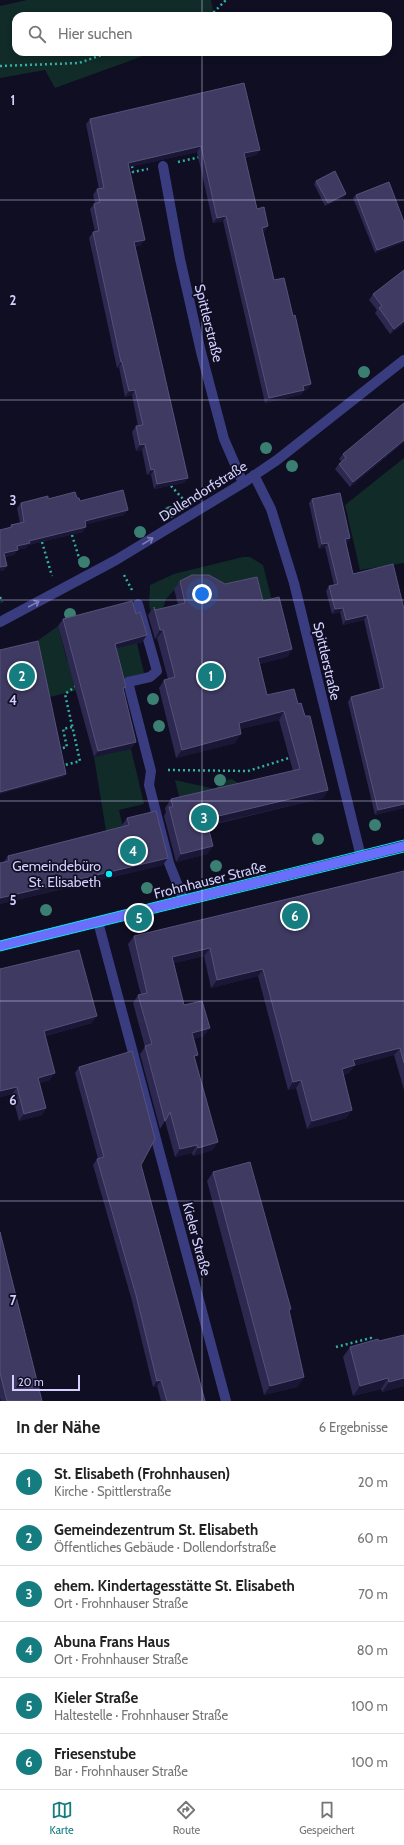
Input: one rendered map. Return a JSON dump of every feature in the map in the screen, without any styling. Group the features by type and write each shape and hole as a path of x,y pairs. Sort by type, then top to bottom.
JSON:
{"main road":[{"name":"Frohnhauser Straße","path":"0,946 404,846"}],"street":[{"name":"Spittlerstraße","path":"163,166 180,259 224,439 244,483"},
{"name":"Dollendorfstraße","path":"0,622 116,560 244,483 277,460 404,360"},
{"name":"Spittlerstraße","path":"254,475 271,509 294,583 361,857"},
{"path":"138,604 157,671 150,677 128,682 150,771 149,784 170,863 184,901"},
{"name":"Kieler Straße","path":"98,922 226,1401"}],"path":[{"path":"214,12 226,0"},
{"path":"0,66 79,63 99,56"},
{"path":"72,535 84,577"},
{"path":"42,542 57,592"},
{"path":"58,767 80,762 64,694 80,685"},
{"path":"58,749 67,747 63,729 72,727"},
{"path":"171,770 206,772 248,771 289,758"},
{"path":"336,1347 371,1338 373,1344"}],"green space":[{"path":"27,0 211,0 213,12 12,12 12,56 143,56 55,88 45,70 0,78 0,6"},
{"path":"404,458 404,563 360,570 345,505"},
{"path":"243,557 250,557 263,565 273,605 177,587 166,599 162,611 151,614 149,604 150,585 174,574"},
{"path":"58,626 67,661 137,643 144,673 50,697 38,654 33,644"},
{"path":"131,749 144,804 119,810 124,832 107,837 94,757"},
{"path":"232,779 241,785 181,804 175,780 215,789 222,782"}],"building":[{"path":"244,83 260,150 244,153 257,209 264,207 268,226 262,228 274,280 284,278 293,316 295,315 311,384 303,386 304,390 269,398 226,216 217,218 201,146 128,163 145,240 134,242 188,478 157,484 154,469 151,470 145,444 140,445 136,426 143,425 135,390 129,391 121,362 93,232 99,231 94,204 100,202 97,189 104,188 90,119"},
{"path":"335,171 346,194 328,203 316,181"},
{"path":"389,182 404,222 404,240 377,250 356,195"},
{"path":"404,270 404,321 394,329 379,308 382,306 373,294"},
{"path":"404,403 404,440 353,482 339,464 346,458 343,454"},
{"path":"123,490 128,510 85,521 86,527 29,541 30,543 17,546 18,550 4,553 7,566 0,567 0,530 12,527 11,525 24,522 21,503 48,496 48,499 75,492 80,501"},
{"path":"340,493 350,538 345,539 353,574 393,564 404,609 404,804 378,810 351,697 384,688 367,615 346,620 343,608 335,609 329,586 338,584 328,543 322,544 312,499"},
{"path":"192,575 209,575 225,584 257,577 263,601 279,597 292,649 258,658 267,695 294,689 298,704 301,703 305,716 310,716 328,790 206,819 213,846 181,854 169,807 173,807 171,799 300,769 284,711 239,723 241,734 182,750 164,680 175,677 163,630 160,630 154,607 155,610 185,603 180,581"},
{"path":"132,601 136,614 140,612 147,635 115,644 126,687 123,688 136,742 98,751 63,619"},
{"path":"38,641 66,774 0,792 0,650"},
{"path":"156,811 168,858 0,898 0,863 9,861 8,856 129,825 127,818"},
{"path":"404,871 404,1063 400,1048 353,1060 355,1065 342,1069 352,1110 312,1121 301,1080 293,1082 263,969 217,980 210,948 172,957 184,1005 202,1001 210,1028 192,1033 198,1055 194,1056 218,1142 198,1148 197,1145 180,1149 170,1112 165,1121 145,1046 152,1044 138,995 147,993 134,936"},
{"path":"79,950 97,1016 44,1031 55,1073 38,1078 46,1108 24,1114 17,1087 0,1091 0,969"},
{"path":"132,1051 155,1139 141,1165 205,1401 167,1401 161,1380 157,1381 136,1295 97,1159 104,1157 79,1067"},
{"path":"250,1162 291,1309 289,1310 304,1377 270,1386 213,1172"},
{"path":"0,1232 42,1401 7,1401 0,1373"},
{"path":"404,1335 404,1378 389,1382 388,1378 360,1386 350,1347 378,1339 379,1341"}],"tram line":[{"path":"0,941 404,840"},
{"path":"0,951 404,852"}],"place":[{"name":"Gemeindezentrum St. Elisabeth","path":"22,676"},
{"name":"St. Elisabeth (Frohnhausen)","path":"211,676"},
{"name":"ehem. Kindertagesstätte St. Elisabeth","path":"204,818"},
{"name":"Abuna Frans Haus","path":"133,851"},
{"name":"Gemeindebüro St. Elisabeth","path":"109,874"},
{"name":"Friesenstube","path":"295,916"},
{"name":"Kieler Straße","path":"139,918"}]}
